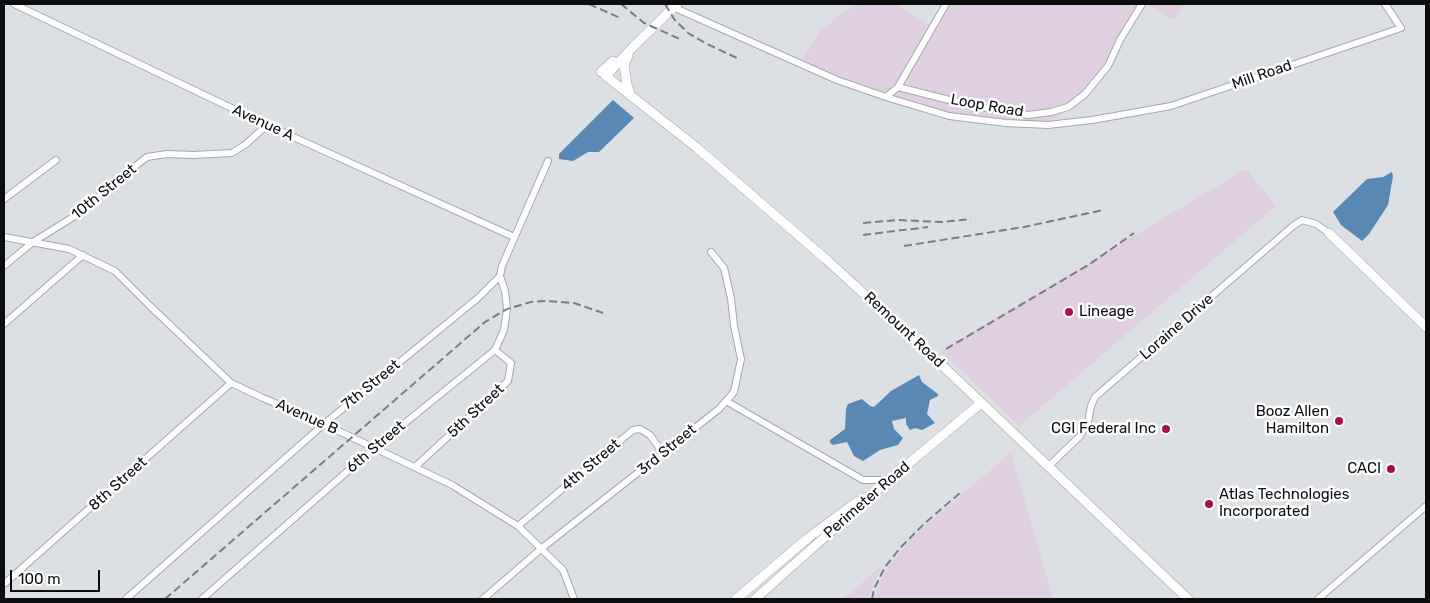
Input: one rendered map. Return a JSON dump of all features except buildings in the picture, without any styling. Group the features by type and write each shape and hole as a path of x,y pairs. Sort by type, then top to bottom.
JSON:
{"main road":[{"path":"631,97 624,64 632,48 675,6"},
{"name":"Remount Road","path":"632,48 603,74 696,147 828,261 1188,599"},
{"path":"1329,233 1426,328"},
{"name":"Perimeter Road","path":"755,599 885,483 981,403"},
{"path":"736,599 833,519 885,483"},
{"path":"769,572 777,580"}],"street":[{"name":"Avenue A","path":"14,4 267,125 514,237"},
{"path":"675,6 837,80 886,97 898,87 946,4"},
{"name":"Loop Road","path":"898,87 969,105 1028,114 1051,112 1068,107 1085,94 1108,66 1120,40 1142,4"},
{"name":"Mill Road","path":"886,97 949,116 1006,123 1048,124 1092,120 1171,106 1401,28 1385,4"},
{"name":"10th Street","path":"4,266 32,242 78,214 124,174 148,157 167,154 232,153 246,144 267,125"},
{"path":"4,200 56,160"},
{"name":"7th Street","path":"126,599 324,424 478,298 500,276 514,237 548,161"},
{"name":"Loraine Drive","path":"1048,467 1080,436 1088,422 1095,397 1294,226 1302,220 1316,224 1329,233"},
{"name":"Avenue B","path":"4,237 69,250 83,255 115,272 231,383 324,424 452,485 518,526 563,570 574,599"},
{"name":"3rd Street","path":"483,599 542,548 719,409 734,392 741,358 724,268 711,252"},
{"path":"4,324 83,255"},
{"name":"6th Street","path":"202,599 374,448 495,350 504,330 507,309 505,291 500,276"},
{"name":"5th Street","path":"415,467 508,380 511,362 495,350"},
{"name":"8th Street","path":"4,584 231,383"},
{"path":"726,401 863,480 885,483"},
{"name":"4th Street","path":"518,526 633,430 640,429 650,436 664,452"},
{"path":"1318,599 1426,506"}],"shaded area":[{"path":"860,4 896,4 932,27 946,4 1142,4 1108,66 1085,94 1048,125 949,116 886,97 800,63 819,33 843,12"},
{"path":"1147,4 1184,4 1174,20"},
{"path":"1246,169 1276,206 1019,426 941,351"},
{"path":"1011,453 1053,599 874,599 888,567 910,540"},
{"path":"883,565 876,577 869,599 843,599"}],"water":[{"path":"613,100 634,118 599,152 588,152 573,161 559,159 559,154"},
{"path":"1392,172 1388,205 1369,234 1362,241 1341,225 1333,212 1367,179 1383,177"},
{"path":"919,375 922,382 938,394 938,396 930,400 927,414 935,423 922,430 915,428 910,430 906,424 906,418 892,421 894,429 903,438 898,445 880,450 863,461 854,456 847,442 833,445 830,443 830,440 845,429 848,404 862,399 874,407 891,391"}],"railway":[{"path":"589,4 620,18"},
{"path":"621,4 644,23 682,40"},
{"path":"665,4 674,19 688,33 739,59"},
{"path":"904,246 1024,227 1103,210"},
{"path":"863,223 897,220 942,222 971,219"},
{"path":"863,235 928,227"},
{"path":"946,349 1090,264 1134,233"},
{"path":"165,599 485,322 507,309 531,302 574,303 603,313"},
{"path":"872,599 874,589 885,567 901,547 961,492"}],"place":[{"name":"Lineage","path":"1069,312"},
{"name":"Booz Allen Hamilton","path":"1339,421"},
{"name":"CGI Federal Inc","path":"1166,429"},
{"name":"CACI","path":"1391,469"},
{"name":"Atlas Technologies Incorporated","path":"1209,504"}]}
